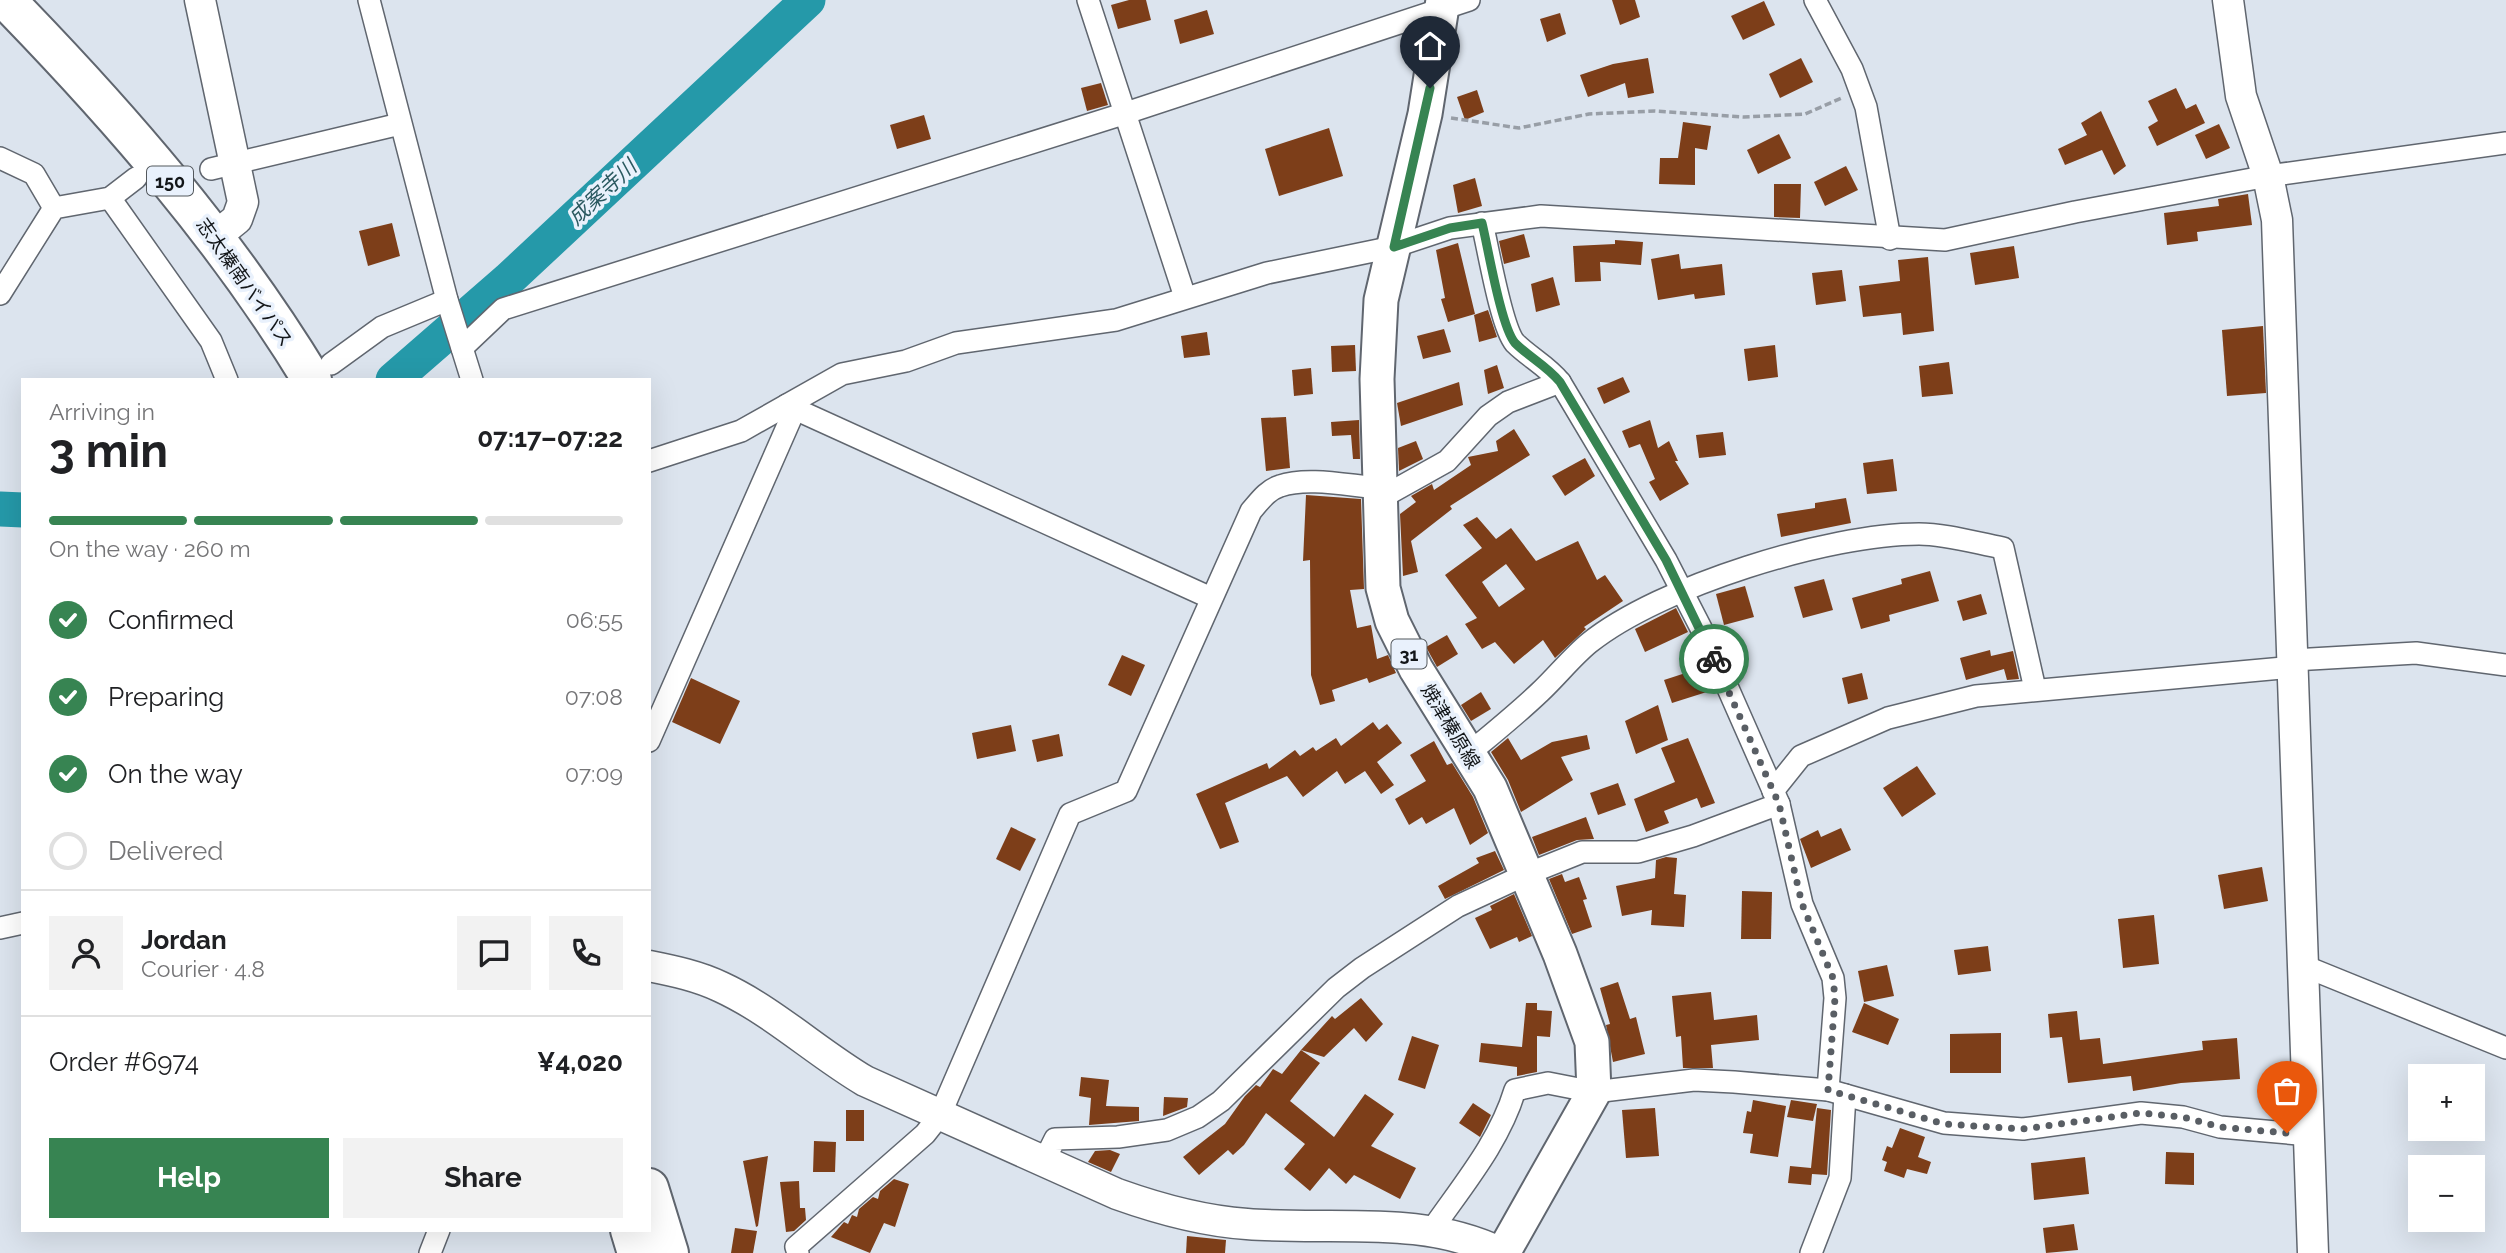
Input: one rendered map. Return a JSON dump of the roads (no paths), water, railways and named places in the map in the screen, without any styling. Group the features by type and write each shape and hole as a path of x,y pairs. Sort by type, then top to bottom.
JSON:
{"highway":[{"name":"志太榛南バイパス","path":"6,0 102,102 216,236 321,372"},
{"name":"志太榛南バイパス","path":"0,30 81,115 123,188 223,289 283,378"},
{"path":"651,1194 669,1253"},
{"path":"631,1232 637,1253"}],"main road":[{"name":"焼津榛原線","path":"1452,2 1381,300 1377,379 1380,563 1392,621 1416,669 1490,788 1527,874 1592,1042 1594,1092"},
{"path":"1502,1253 1594,1092"}],"street":[{"path":"200,0 224,166 242,210 237,219 216,236"},
{"path":"369,0 447,300 471,378"},
{"path":"1088,0 1123,114 1185,297"},
{"path":"1815,0 1852,69 1866,107 1891,240"},
{"path":"2228,0 2241,96 2268,176 2277,220 2314,1253"},
{"path":"462,348 503,309 1123,114 1452,2"},
{"path":"224,166 400,124"},
{"path":"651,460 741,431 791,407 842,374 906,361 956,343 1116,320 1267,273 1394,247 1450,228 1541,216 1891,240 1945,240 2268,176 2506,143"},
{"path":"0,158 34,174 54,208"},
{"path":"0,294 54,208 123,188 211,341 227,378"},
{"path":"1482,223 1498,296 1514,341 1547,366 1560,382 1682,591 1776,797 1802,904 1833,978 1835,998 1840,1178 1811,1253"},
{"path":"321,372 382,327 447,300"},
{"path":"798,1253 796,1247 925,1134 940,1115 1070,814 1126,790 1251,511 1263,496 1279,486 1308,483 1379,493 1447,461 1488,416 1508,402 1560,382"},
{"path":"791,407 1211,598"},
{"path":"651,736 791,407"},
{"path":"1468,754 1540,692 1589,643 1640,609 1682,591 1802,551 1894,534 1924,534 2003,548 2035,689"},
{"path":"1044,1161 1055,1139 1118,1137 1167,1130 1198,1117 1221,1101 1336,988 1458,906 1582,852 1638,852 1693,836 1776,797 1801,756 1888,718 1976,696 2416,653 2506,665"},
{"path":"0,928 21,923"},
{"path":"651,966 692,975 722,987 761,1009 834,1063 940,1115 1148,1205 1206,1219 1248,1224 1409,1227 1476,1241 1502,1253"},
{"path":"2304,966 2506,1048"},
{"path":"1431,1231 1491,1145 1506,1119 1515,1090 1548,1083 1594,1092 1695,1080 1836,1093 1944,1124 2023,1129 2141,1113 2183,1117 2220,1127 2310,1135"},
{"path":"430,1253 438,1232"}],"waterway":[{"name":"成案寺川","path":"395,378 508,280 808,0"},
{"name":"成案寺川","path":"0,509 21,510"}]}
